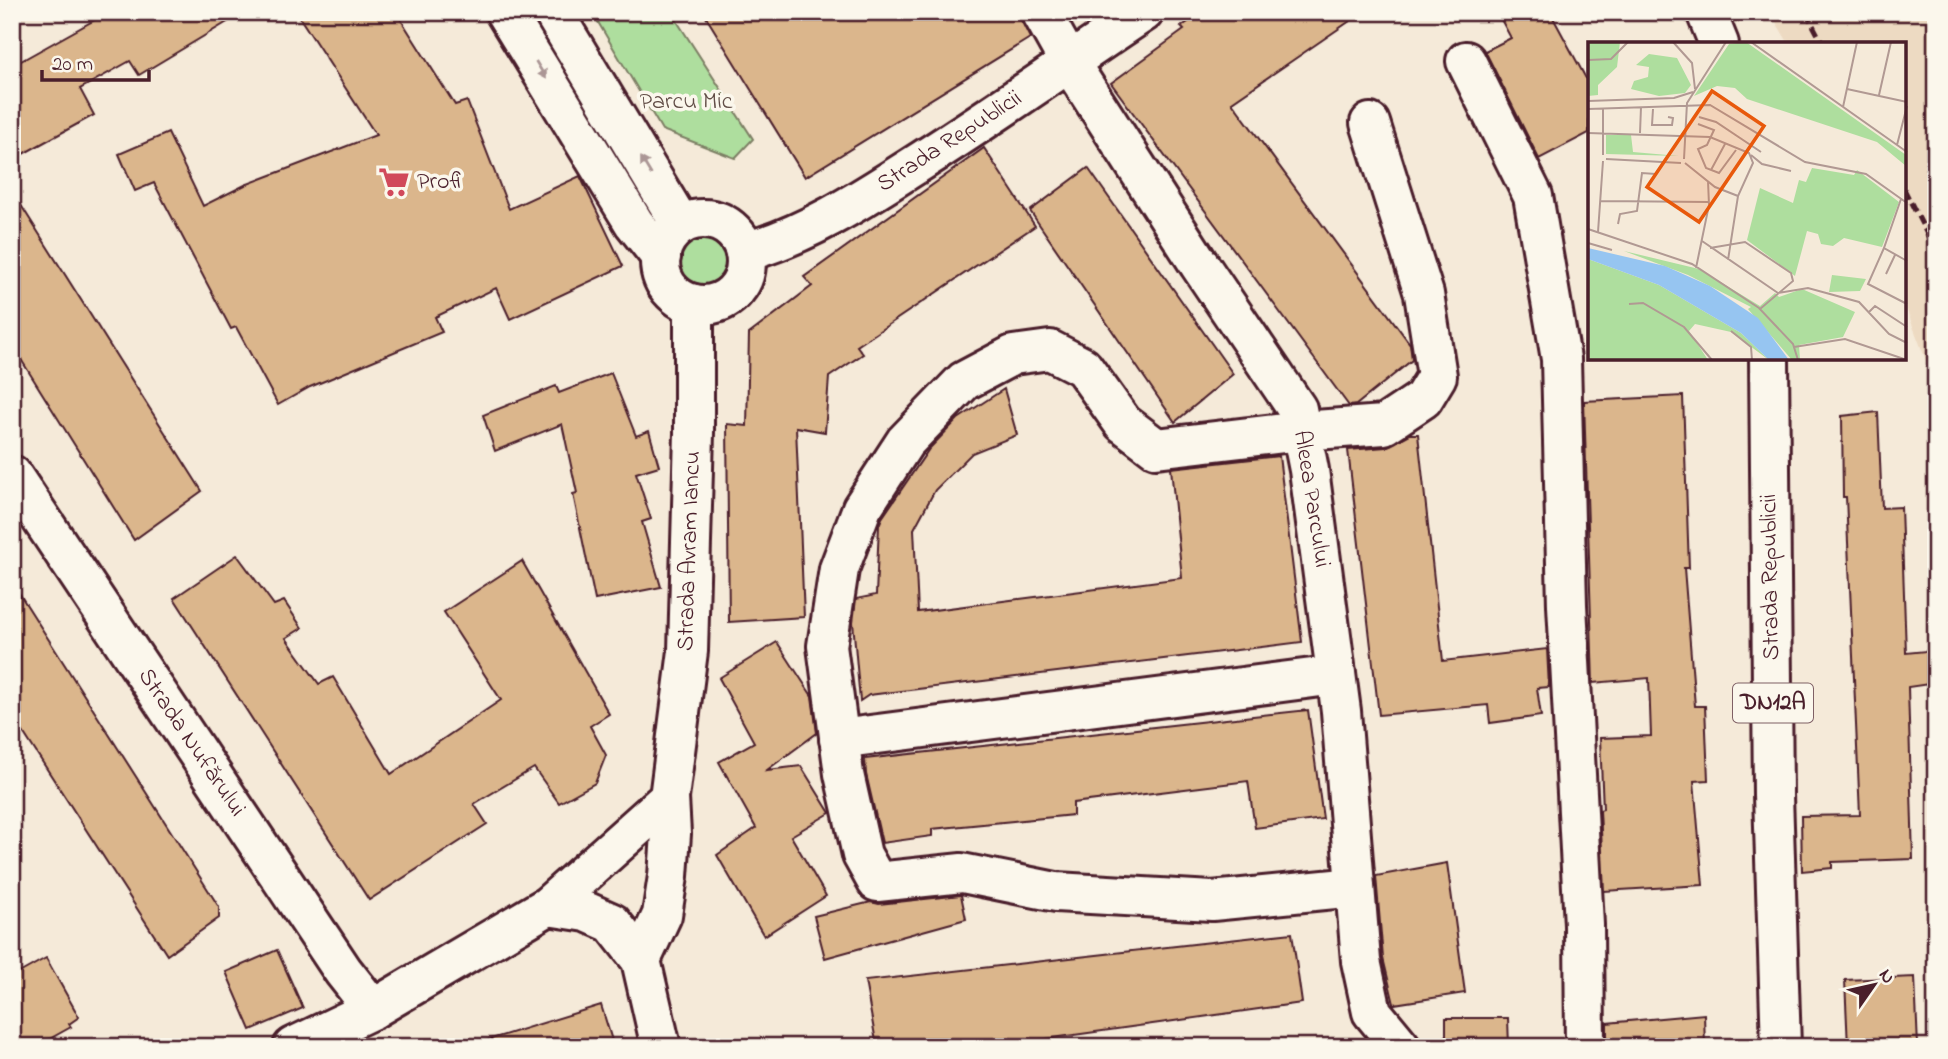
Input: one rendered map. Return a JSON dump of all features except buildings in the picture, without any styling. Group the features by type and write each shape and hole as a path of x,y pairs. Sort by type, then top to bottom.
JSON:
{"street":[{"path":"505,12 634,223 661,257"},
{"path":"553,12 681,225"},
{"name":"Aleea Parcului","path":"1041,12 1069,62 1297,410 1309,470 1336,675 1361,961 1372,1012 1401,1047"},
{"name":"Strada Republicii","path":"745,252 774,244 824,220 998,113 1143,12"},
{"path":"1706,12 1718,42"},
{"path":"1466,61 1534,196 1575,359 1567,606 1584,925 1585,1047"},
{"path":"1355,887 1212,901 1056,892 961,873 877,882 862,855 839,739 827,646 839,569 862,508 905,442 964,380 1013,355 1050,350 1083,367 1123,423 1156,449 1301,430 1384,425 1423,399 1437,376 1424,294 1370,123"},
{"path":"693,220 717,221 735,233 745,252 746,266 742,280 734,292 723,300 694,304 682,299 665,281 661,269 664,244 671,233 681,225 693,220"},
{"name":"Strada Avram Iancu","path":"641,960 662,915 668,876 671,834 669,798 688,651 694,433 694,304"},
{"name":"Strada Republicii","path":"1769,360 1773,795 1782,1047"},
{"name":"Strada Nufărului","path":"13,479 335,959 373,1009"},
{"path":"839,739 1336,675"},
{"path":"293,1047 373,1009 548,906 669,798"},
{"path":"548,906 587,912 612,923 641,960 661,1047"}],"shaded area":[{"path":"1770,12 1936,12 1936,386 1906,308 1906,42 1788,42"}],"green space":[{"path":"527,12 540,12 647,190 639,195"},
{"name":"Parcu Mic","path":"592,12 671,12 753,139 735,158 662,130"},
{"path":"702,239 719,246 726,263 719,280 702,287 685,280 678,263 685,246"}],"railway":[{"path":"1806,12 1822,42"},
{"path":"1906,193 1936,252"}],"place":[{"name":"Profi","path":"394,182"}]}
